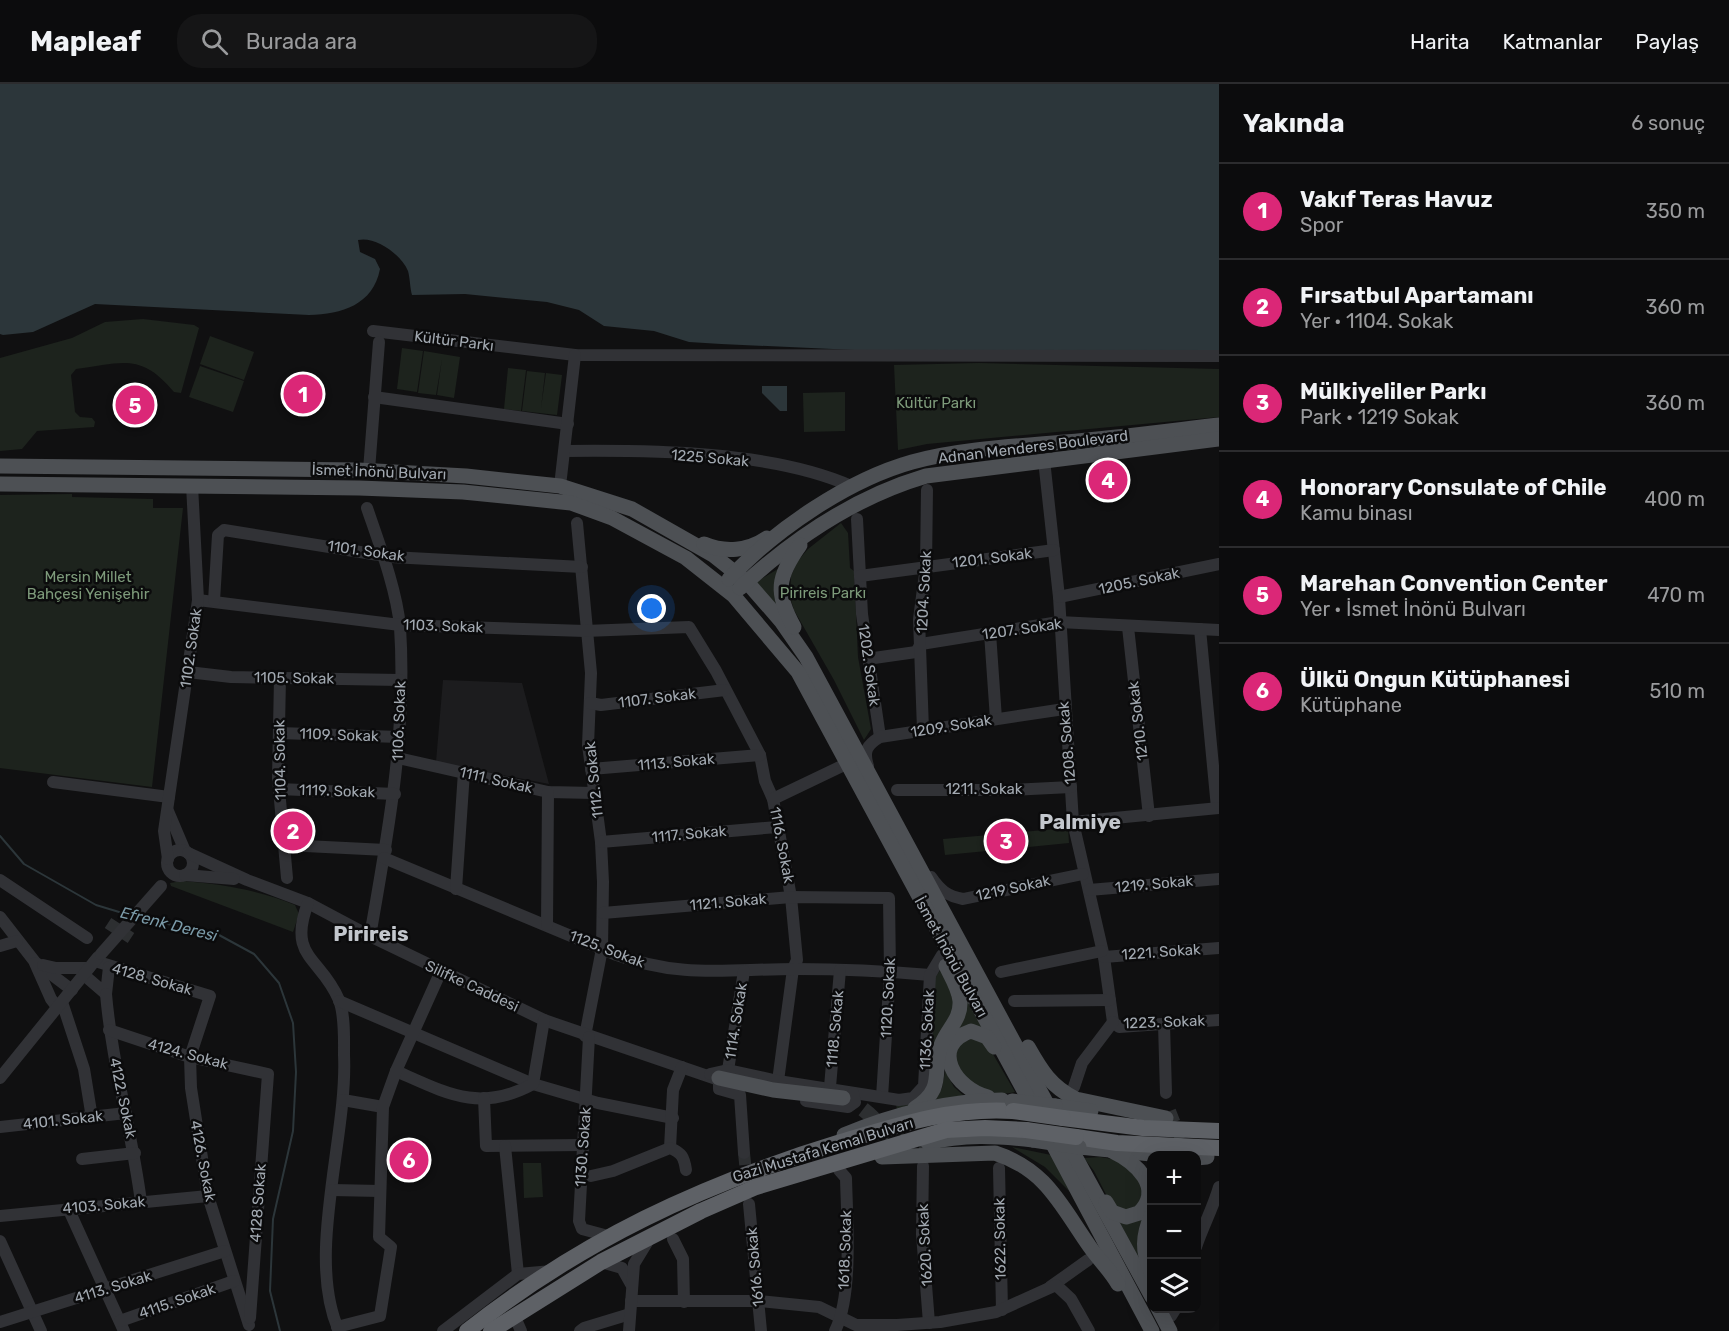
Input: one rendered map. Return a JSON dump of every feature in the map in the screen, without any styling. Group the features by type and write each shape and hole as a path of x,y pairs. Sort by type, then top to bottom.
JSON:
{"highway":[{"name":"Gazi Mustafa Kemal Bulvarı","path":"466,1331 552,1271 608,1236 688,1196 795,1156 944,1113 1009,1104 1143,1128 1219,1131"},
{"path":"1166,1119 1219,1119"},
{"name":"Gazi Mustafa Kemal Bulvarı","path":"491,1331 518,1323 601,1262 652,1235 756,1187 946,1130 985,1128 1035,1139 1089,1147 1117,1143 1208,1155"}],"main road":[{"name":"Adnan Menderes Boulevard","path":"741,577 795,524 851,486 923,460 997,448 1219,425"},
{"name":"Adnan Menderes Boulevard","path":"741,577 813,529 874,494 904,482 926,476 1044,460 1219,440"},
{"name":"İsmet İnönü Bulvarı","path":"0,466 369,470 465,476 560,486 632,509 669,528 741,577 781,621 806,657 1147,1288"},
{"path":"192,485 198,467"},
{"name":"İsmet İnönü Bulvarı","path":"0,484 192,485 463,492 571,504 612,518 652,537 728,590 798,672 1152,1331"},
{"path":"669,528 707,546 730,550 754,545 795,524"},
{"path":"806,657 800,638 784,609 780,588 786,567 813,529"},
{"path":"728,590 741,577"},
{"path":"930,887 972,949 1043,1074 1052,1085 1076,1099 1166,1119"},
{"path":"795,1156 873,1122 921,1105 934,1089 938,1077 942,1043 959,1013 960,999 942,955 937,931"},
{"path":"1009,1104 979,1095 960,1083 949,1061 953,1043 971,1031 987,1036 1017,1078"},
{"path":"718,1074 773,1090 848,1095"},
{"path":"908,1111 970,1100 1009,1104"},
{"path":"1059,1112 1166,1119"},
{"path":"756,1187 839,1170 945,1139 992,1135 1147,1153"},
{"path":"935,1149 1035,1139"},
{"path":"993,1143 1039,1165 1062,1187 1145,1331"},
{"path":"1083,1173 1101,1191 1112,1212 1126,1217 1139,1213 1148,1198 1145,1177 1130,1159 1089,1147"},
{"path":"882,1157 994,1153 1010,1158 1037,1175 1053,1191 1094,1252 1113,1275"},
{"path":"1147,1227 1143,1237 1143,1248 1147,1260"},
{"path":"1169,1314 1178,1331"}],"street":[{"name":"Kültür Parkı","path":"374,397 376,337 575,355 1219,356"},
{"path":"560,486 575,355"},
{"path":"369,470 374,397 568,424"},
{"name":"1225 Sokak","path":"565,452 615,451 736,458 824,474 851,486"},
{"name":"1208. Sokak","path":"1044,460 1059,597 1064,709 1073,822 1103,954 1113,1022"},
{"name":"1102. Sokak","path":"167,863 164,831 198,600 192,485"},
{"name":"1204. Sokak","path":"923,730 920,603 926,566 927,490"},
{"name":"1106. Sokak","path":"367,508 383,555 400,625 399,737 395,794 370,936"},
{"name":"1202. Sokak","path":"857,519 867,659 880,737"},
{"name":"1112. Sokak","path":"577,523 585,631 591,673 588,745 601,842 603,913 602,949 587,1036"},
{"name":"1101. Sokak","path":"214,601 218,535 224,530 383,555 582,567"},
{"name":"1201. Sokak","path":"860,576 1054,550"},
{"name":"1205. Sokak","path":"1059,597 1219,564"},
{"name":"1103. Sokak","path":"198,600 263,610 400,625 585,631 689,627"},
{"name":"1207. Sokak","path":"867,659 916,651 921,644 1059,622 1219,630"},
{"name":"1116. Sokak","path":"689,627 760,755 765,781 773,799 791,897 797,960 778,1081"},
{"name":"1210. Sokak","path":"1128,627 1149,816"},
{"path":"1073,822 1218,808 1200,629"},
{"path":"990,633 996,719"},
{"name":"1105. Sokak","path":"188,672 280,678 400,680"},
{"name":"1104. Sokak","path":"280,678 279,789 287,878"},
{"name":"1107. Sokak","path":"590,703 601,705 725,690"},
{"name":"1209. Sokak","path":"880,737 1064,709"},
{"name":"1109. Sokak","path":"279,733 399,737"},
{"path":"870,773 866,750 870,743 880,737"},
{"name":"1113. Sokak","path":"591,769 760,755"},
{"name":"1111. Sokak","path":"398,758 548,792 594,794"},
{"path":"773,799 846,764"},
{"path":"456,889 464,772"},
{"path":"0,1078 92,965 161,886 183,876 193,867 193,859 187,852 168,804 53,782"},
{"name":"1211. Sokak","path":"897,790 1009,790 1071,787"},
{"name":"1119. Sokak","path":"279,789 395,794"},
{"path":"548,792 548,925"},
{"name":"1117. Sokak","path":"601,842 777,827"},
{"name":"1125. Sokak","path":"285,844 385,854 456,889 642,965 674,971 794,969 930,975"},
{"path":"161,886 167,863 177,850 187,852 247,880"},
{"path":"167,863 171,873 183,876 247,880"},
{"name":"1219 Sokak","path":"920,867 938,888 950,897 963,899 1083,874"},
{"name":"1219. Sokak","path":"1089,890 1219,879"},
{"path":"0,880 87,938"},
{"name":"Silifke Caddesi","path":"247,880 308,903 370,936 543,1020 682,1067 718,1074 830,1088 848,1095 908,1100 917,1095 924,1086"},
{"name":"1121. Sokak","path":"603,913 791,897 889,898"},
{"name":"1120. Sokak","path":"882,1097 890,972 889,898"},
{"path":"308,903 300,924 301,940 339,1002 344,1056 343,1100 332,1190 326,1281 338,1329 380,1316 391,1247 379,1237 383,1107 396,1071 441,971"},
{"path":"0,917 35,962 72,990"},
{"path":"0,946 17,941"},
{"name":"1221. Sokak","path":"1001,972 1103,954 1219,948"},
{"path":"930,975 942,955"},
{"path":"35,962 51,999 60,1005 84,1069 92,1118"},
{"name":"4128. Sokak","path":"35,962 56,968 92,965 109,967 210,996"},
{"path":"92,965 106,994"},
{"name":"4122. Sokak","path":"109,967 106,994 109,1030 135,1153 141,1202"},
{"name":"1118. Sokak","path":"830,1088 840,970"},
{"name":"1114. Sokak","path":"718,1074 744,971"},
{"name":"1136. Sokak","path":"924,1086 930,975"},
{"name":"4126. Sokak","path":"210,996 190,1057 197,1132 208,1196 247,1328"},
{"name":"1223. Sokak","path":"1014,1001 1110,1000"},
{"path":"339,1002 533,1084 592,1101 673,1118"},
{"path":"533,1084 543,1020"},
{"name":"1223. Sokak","path":"1074,1087 1082,1063 1113,1022 1119,1027 1219,1020"},
{"path":"1164,1024 1166,1093"},
{"name":"4124. Sokak","path":"109,1030 190,1057 268,1074"},
{"name":"1130. Sokak","path":"587,1036 592,1101 583,1145 579,1221 582,1229 608,1236"},
{"path":"670,1148 673,1090 682,1067"},
{"path":"396,1071 458,1098 484,1098 516,1093 533,1084"},
{"name":"4128 Sokak","path":"247,1328 268,1074"},
{"path":"718,1074 719,1089 740,1095 744,1153"},
{"path":"484,1098 486,1146 583,1145"},
{"path":"343,1100 383,1107"},
{"name":"4101. Sokak","path":"0,1127 126,1113"},
{"path":"505,1146 518,1274"},
{"path":"591,1176 613,1171 670,1148 680,1152 684,1158 686,1170"},
{"path":"82,1159 135,1153"},
{"name":"1620. Sokak","path":"923,1166 922,1234 929,1323"},
{"name":"1622. Sokak","path":"999,1168 1002,1310"},
{"name":"1618. Sokak","path":"835,1331 842,1317 847,1246 846,1178 839,1170"},
{"path":"1201,1234 1205,1221 1216,1211 1219,1187"},
{"path":"332,1190 380,1191"},
{"name":"4103. Sokak","path":"0,1216 208,1196"},
{"name":"1616. Sokak","path":"749,1204 761,1331"},
{"path":"68,1208 122,1326"},
{"path":"629,1331 634,1264 652,1235"},
{"path":"674,1239 683,1259 684,1302"},
{"path":"0,1241 41,1331"},
{"name":"4113. Sokak","path":"0,1322 225,1251"},
{"path":"580,1331 631,1308 684,1302 759,1301 819,1307 856,1325 929,1323 1002,1310 1051,1287 1088,1260"},
{"path":"601,1262 622,1268 631,1284"},
{"path":"443,1331 518,1274 552,1271"},
{"name":"4115. Sokak","path":"122,1326 234,1281"},
{"path":"1051,1287 1071,1299 1089,1331"}],"shaded area":[{"path":"0,84 1219,84 1219,351 876,351 689,342 654,331 604,326 579,310 547,302 465,294 412,295 408,271 400,258 387,248 365,239 358,240 360,252 375,259 380,269 376,281 371,291 363,299 354,305 333,312 309,315 95,304 33,332 3,335 0,334"},
{"path":"762,386 787,386 787,411 780,411 762,393"},
{"path":"443,680 522,683 549,784 436,762"}],"green space":[{"path":"143,319 194,325 199,328 181,393 174,392 151,371 130,363 76,369 71,375 75,412 80,417 92,418 95,422 94,427 37,431 22,449 0,451 0,358 72,338 105,322"},
{"path":"210,336 254,352 244,380 200,364"},
{"path":"402,348 423,351 417,392 397,389"},
{"path":"424,351 460,357 454,398 437,395 442,359 436,395 418,393"},
{"name":"Kültür Parkı","path":"979,363 1219,369 1219,417 927,444 898,450 894,365"},
{"path":"200,366 244,381 233,412 189,397"},
{"path":"508,368 526,370 521,411 504,409"},
{"path":"527,371 545,373 541,408 546,373 562,375 557,415 522,411"},
{"path":"845,392 845,431 804,432 803,393"},
{"name":"Mersin Millet Bahçesi Yenişehir","path":"72,494 72,497 153,499 153,508 183,508 152,787 0,768 0,495"},
{"name":"Pirireis Parkı","path":"841,523 848,533 850,568 854,571 858,657 871,729 864,740 834,680 794,610 790,597 791,576 797,562 808,549"},
{"path":"783,566 780,610 756,582"},
{"path":"1068,828 1069,843 945,855 943,839"},
{"path":"182,881 240,888 295,905 299,914 293,932 171,886 170,883"},
{"path":"943,967 956,994 958,1007 937,1045 934,1085 921,1102 897,1109 895,1101 912,1100 927,1091 935,977"},
{"path":"965,997 982,1027 959,1029"},
{"path":"976,1037 990,1049 1015,1092 998,1094 984,1090 956,1072 956,1045"},
{"path":"945,1071 954,1087 963,1095 934,1103 942,1088"},
{"path":"1012,1147 1051,1155 1071,1193 1045,1167"},
{"path":"1100,1157 1124,1161 1146,1190 1132,1214 1113,1208 1094,1171 1084,1158"},
{"path":"523,1163 541,1163 543,1197 524,1198"},
{"path":"1145,1216 1140,1264 1115,1220"}],"waterway":[{"name":"Efrenk Deresi","path":"0,836 24,864 96,905 129,915"},
{"name":"Efrenk Deresi","path":"140,918 219,935 254,954 279,983 293,1023 296,1072 293,1131 273,1219 270,1291 280,1331"}],"tunnel":[{"path":"108,923 131,938"},
{"path":"843,1098 856,1104 884,1129 905,1143 935,1149"},
{"path":"1170,1111 1186,1151"},
{"path":"744,1153 747,1182"}],"place":[{"name":"Vakıf Teras Havuz","path":"303,394"},
{"name":"Marehan Convention Center","path":"135,405"},
{"name":"Honorary Consulate of Chile","path":"1108,480"},
{"name":"Fırsatbul Apartamanı","path":"293,831"},
{"name":"Mülkiyeliler Parkı","path":"1006,841"},
{"name":"Ülkü Ongun Kütüphanesi","path":"409,1160"}],"district":[{"name":"Palmiye","path":"1080,821"},
{"name":"Pirireis","path":"371,933"}]}
